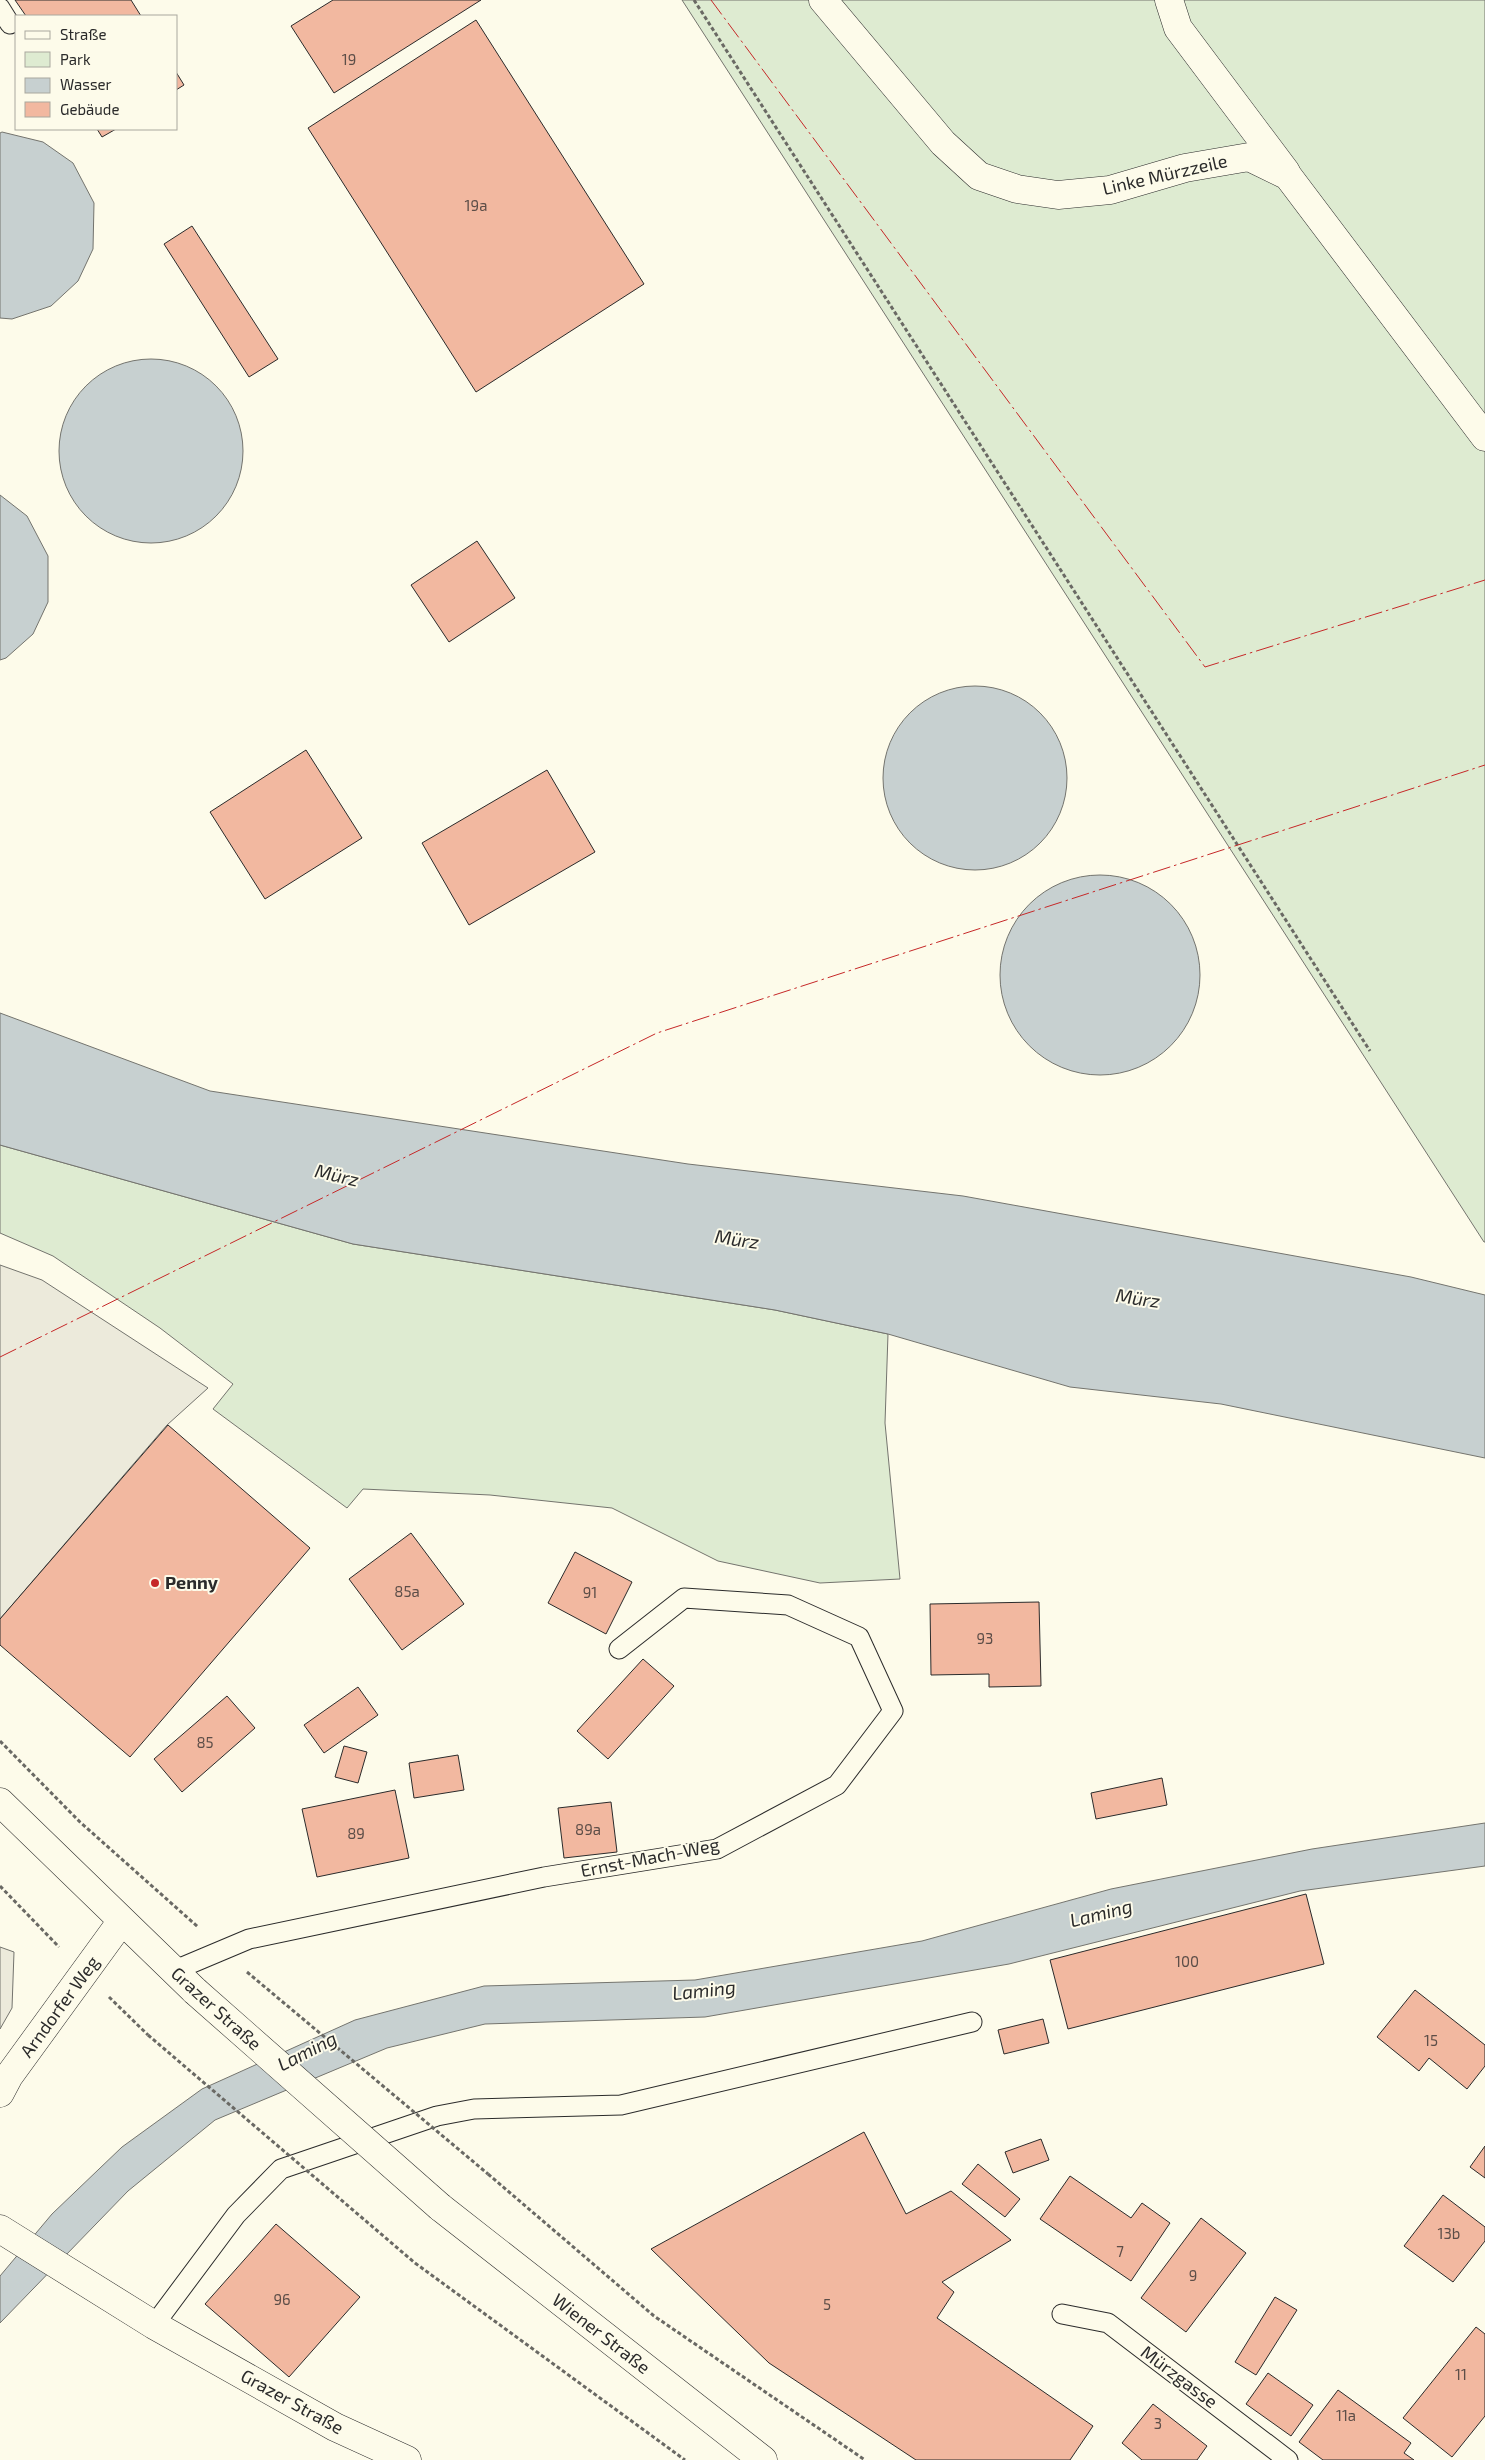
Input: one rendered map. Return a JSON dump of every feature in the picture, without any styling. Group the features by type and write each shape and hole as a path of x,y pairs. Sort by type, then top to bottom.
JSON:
{"street":[{"name":"Linke Mürzzeile","path":"823,0 943,143 979,176 1017,189 1058,195 1110,190 1185,168 1249,157 1288,176 1485,437"},
{"path":"1170,0 1178,28 1288,176"},
{"name":"Grazer Straße","path":"0,1802 121,1922 195,1991 440,2207"},
{"name":"Arndorfer Weg","path":"0,2093 9,2076 121,1922"},
{"name":"Wiener Straße","path":"440,2207 749,2457"},
{"name":"Grazer Straße","path":"0,2229 118,2303 335,2427 408,2460"}],"lane":[{"path":"0,8 10,24"},
{"name":"Ernst-Mach-Weg","path":"173,1970 249,1938 534,1879 717,1849 838,1786 893,1711 859,1637 788,1605 684,1598 619,1649"},
{"path":"154,2324 236,2215 281,2169 437,2116 474,2109 622,2105 972,2022"},
{"name":"Mürzgasse","path":"1062,2314 1108,2323 1288,2460"}],"path":[{"path":"694,0 1370,1052"},
{"path":"0,1740 80,1822 247,1972 654,2316 865,2460"},
{"path":"148,2035 415,2262 685,2460"}],"green space":[{"path":"682,0 1485,0 1485,1242 1484,1242"},
{"path":"0,1145 353,1244 775,1310 888,1334 885,1423 900,1579 820,1583 718,1561 612,1508 490,1495 363,1489 347,1508 213,1409 233,1384 160,1328 53,1256 0,1233"}],"shaded area":[{"path":"0,1265 42,1280 208,1388 167,1425 0,1619"},
{"path":"0,1947 14,1952 12,2008 0,2029"}],"water":[{"path":"0,133 43,142 73,163 94,203 93,249 78,281 51,306 12,319 0,318"},
{"path":"151,359 169,361 186,366 216,386 236,416 241,433 243,451 241,469 236,486 216,516 186,536 169,541 151,543 133,541 116,536 86,516 66,486 61,469 59,451 61,433 66,416 86,386 116,366 133,361"},
{"path":"0,495 27,516 48,556 48,602 33,634 6,658 0,660"},
{"path":"975,686 993,688 1010,693 1040,713 1060,743 1065,760 1067,778 1065,796 1060,813 1040,843 1010,863 993,868 975,870 957,868 940,863 910,843 890,813 885,796 883,778 885,760 890,743 910,713 940,693 957,688"},
{"path":"1090,875 1110,875 1138,882 1164,897 1178,911 1193,937 1200,965 1200,985 1193,1013 1178,1039 1164,1053 1129,1071 1110,1075 1090,1075 1062,1068 1036,1053 1022,1039 1004,1004 1000,985 1000,965 1007,937 1022,911 1036,897 1071,879"},
{"name":"Mürz","path":"0,1013 210,1091 688,1164 963,1196 1411,1277 1485,1295 1485,1458 1221,1404 1070,1387 888,1334 775,1310 353,1244 0,1145"},
{"name":"Laming","path":"1485,1823 1485,1866 1300,1891 1009,1964 705,2017 485,2024 387,2048 215,2120 128,2191 0,2323 0,2276 52,2214 122,2147 202,2089 355,2020 484,1986 695,1980 922,1941 1111,1889 1312,1849"}],"building":[{"path":"15,0 131,0 140,15 25,15"},
{"path":"333,0 481,0 334,93 291,26"},
{"path":"476,20 644,284 476,392 308,128"},
{"path":"178,75 184,85 178,89"},
{"path":"98,130 114,130 102,137"},
{"path":"192,226 278,359 249,377 164,244"},
{"path":"477,541 515,598 449,642 411,585"},
{"path":"306,750 362,838 265,899 210,812"},
{"path":"547,770 595,852 469,925 422,843"},
{"name":"Penny","path":"168,1425 310,1548 130,1757 0,1645 0,1619"},
{"path":"411,1533 464,1604 402,1650 349,1579"},
{"path":"575,1552 632,1582 606,1634 548,1603"},
{"path":"1039,1602 1041,1686 989,1687 989,1674 931,1675 930,1604"},
{"path":"643,1659 674,1686 608,1759 577,1731"},
{"path":"358,1687 378,1715 324,1753 304,1725"},
{"path":"227,1696 255,1728 182,1792 154,1759"},
{"path":"344,1746 367,1752 358,1783 335,1777"},
{"path":"458,1755 464,1790 414,1798 409,1763"},
{"path":"1162,1778 1167,1805 1096,1819 1091,1793"},
{"path":"395,1790 409,1858 317,1877 302,1809"},
{"path":"611,1802 617,1852 564,1858 558,1808"},
{"path":"1306,1894 1324,1964 1068,2029 1050,1960"},
{"path":"1415,1990 1485,2045 1485,2066 1467,2089 1429,2058 1419,2071 1377,2037"},
{"path":"1043,2019 1049,2043 1004,2054 998,2030"},
{"path":"864,2132 906,2214 951,2191 1011,2240 942,2282 954,2292 937,2318 1093,2426 1070,2460 916,2460 769,2363 651,2249"},
{"path":"1041,2139 1049,2160 1013,2173 1005,2152"},
{"path":"1485,2146 1485,2178 1470,2167"},
{"path":"978,2164 1020,2199 1005,2217 962,2184"},
{"path":"1070,2176 1131,2218 1142,2203 1170,2223 1131,2281 1040,2219"},
{"path":"1443,2195 1485,2227 1485,2241 1453,2282 1404,2246"},
{"path":"1201,2218 1246,2253 1186,2332 1141,2298"},
{"path":"276,2224 360,2297 289,2377 205,2304"},
{"path":"1275,2297 1297,2310 1256,2375 1235,2362"},
{"path":"1476,2327 1485,2334 1485,2416 1452,2457 1403,2418"},
{"path":"1268,2373 1313,2405 1291,2436 1246,2404"},
{"path":"1338,2390 1411,2443 1404,2453 1414,2460 1323,2460 1299,2442"},
{"path":"1153,2404 1207,2446 1197,2460 1142,2460 1122,2443"}],"power":[{"path":"711,0 1205,667 1485,580"},
{"path":"0,1357 657,1033 1485,765"}],"place":[{"name":"Penny","path":"155,1583"}]}
